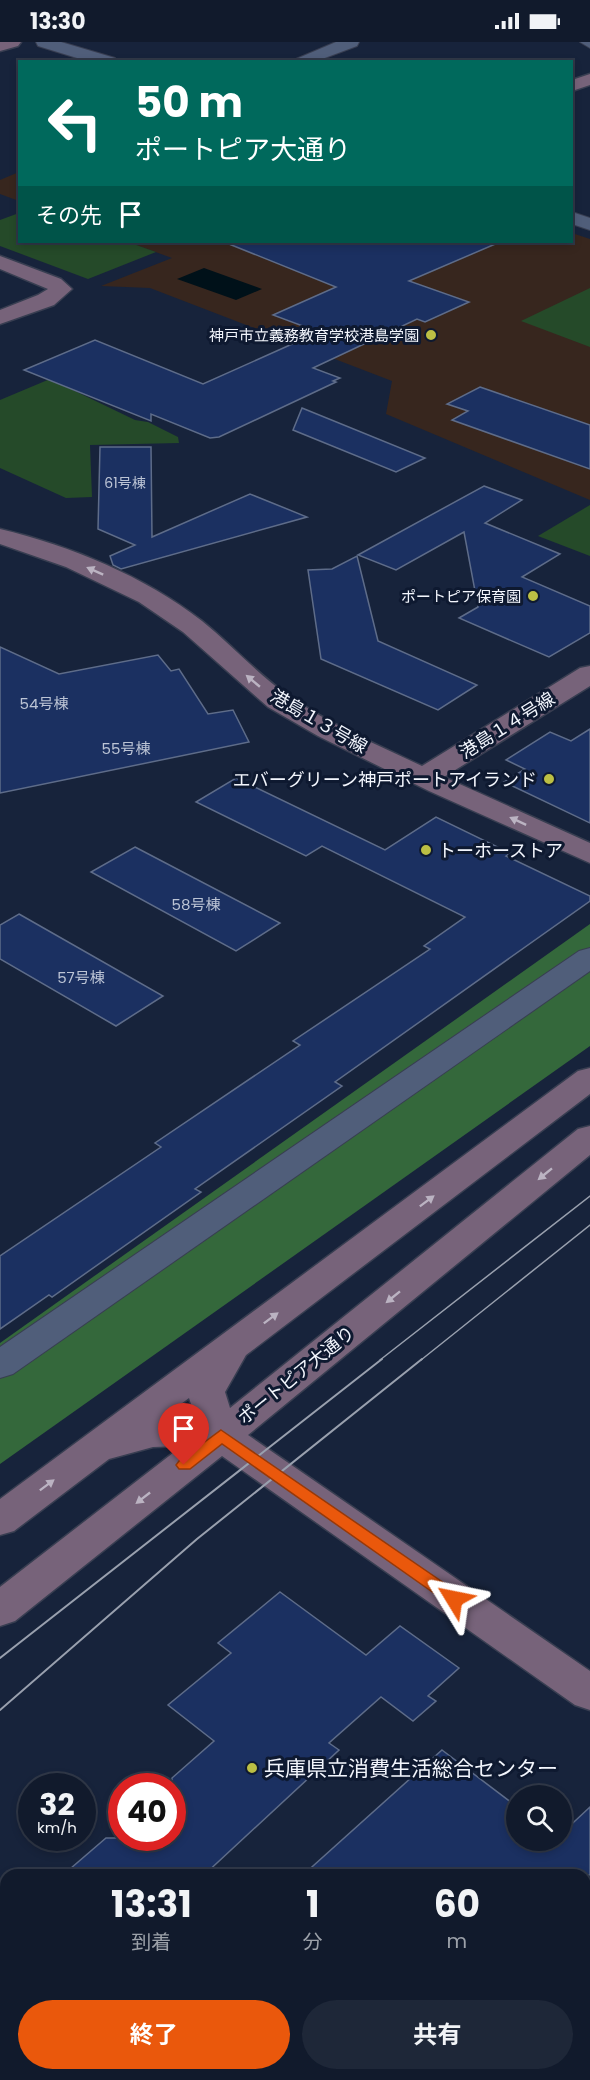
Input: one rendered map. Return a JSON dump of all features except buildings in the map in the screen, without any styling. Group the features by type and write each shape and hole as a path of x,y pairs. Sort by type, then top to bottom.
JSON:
{"street":[{"path":"0,46 12,42"},
{"path":"33,42 49,51 76,60"},
{"path":"44,42 102,60"},
{"path":"302,60 351,42"},
{"path":"573,86 590,78"},
{"path":"573,208 590,214"},
{"path":"573,218 590,224"},
{"path":"0,262 54,282 61,289 46,300 0,318"},
{"name":"港島１３号線","path":"0,536 66,558 122,582 166,607 227,655 251,681 290,709 424,777 590,854"},
{"name":"港島１４号線","path":"424,777 590,674"},
{"path":"0,1365 590,957"},
{"path":"0,1520 590,1078"},
{"name":"ポートピア大通り","path":"0,1610 221,1436 590,1137"},
{"path":"221,1436 206,1392 233,1346"},
{"path":"77,1463 128,1438 178,1429 221,1436 590,1694"}],"shaded area":[{"path":"18,172 18,201 0,194 0,180"},
{"name":"神戸市立義務教育学校港島学園","path":"573,233 590,239 590,500 386,414 392,381 150,288 101,286 172,258 131,243 573,243"},
{"path":"204,268 262,289 236,300 177,279"}],"green space":[{"path":"18,213 18,243 131,243 156,252 88,279 0,246 0,220"},
{"path":"590,288 590,347 521,321"},
{"path":"50,379 135,420 148,422 178,437 179,443 90,445 92,497 66,498 0,468 0,400"},
{"path":"590,505 590,556 538,536"},
{"path":"590,924 590,1046 0,1464 0,1343"}],"tram line":[{"path":"380,1360 590,1196"},
{"path":"421,1360 590,1225"},
{"path":"0,1658 382,1359"},
{"path":"0,1710 197,1539 422,1359"}],"place":[{"name":"神戸市立義務教育学校港島学園","path":"431,335"},
{"name":"ポートピア保育園","path":"533,596"},
{"name":"エバーグリーン神戸ポートアイランド","path":"549,779"},
{"name":"トーホーストア","path":"426,850"},
{"name":"兵庫県立消費生活総合センター","path":"252,1768"}],"route":[{"path":"184,1465 221,1436 454,1599"}]}
